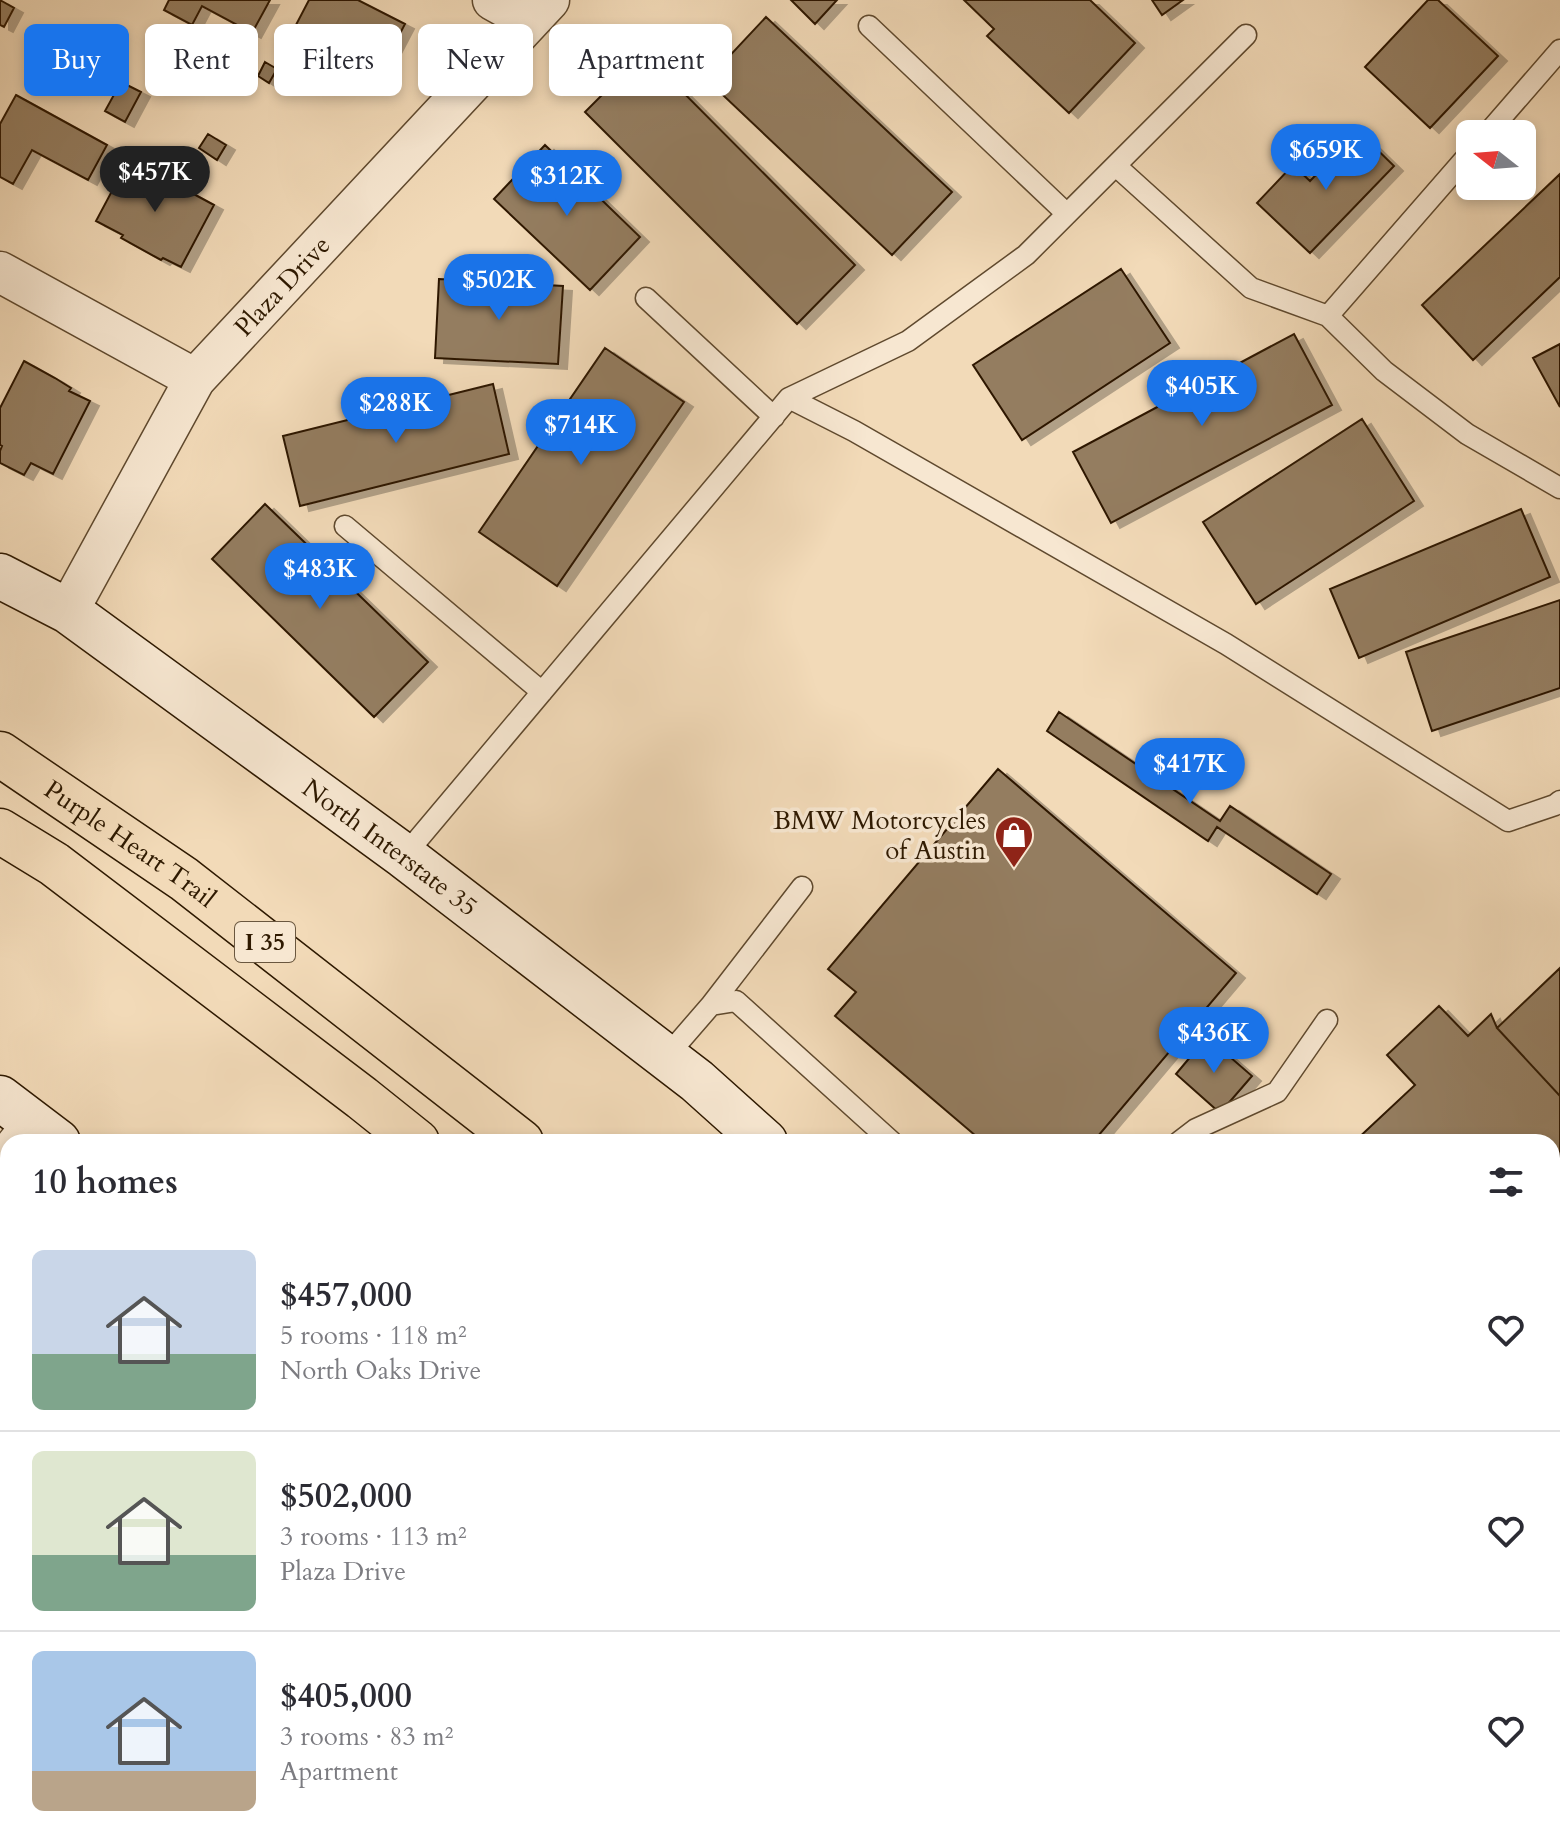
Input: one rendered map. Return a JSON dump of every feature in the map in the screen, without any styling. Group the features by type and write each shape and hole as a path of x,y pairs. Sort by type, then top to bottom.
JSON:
{"highway":[{"name":"Purple Heart Trail","path":"0,754 184,879 511,1134"},
{"name":"I 35","path":"0,831 54,864 407,1134"}],"main road":[{"name":"North Interstate 35","path":"0,576 68,611 404,856 697,1081 756,1134"}],"street":[{"path":"493,0 539,10"},
{"name":"Plaza Drive","path":"68,611 195,379 539,10"},
{"path":"0,272 195,379"}],"lane":[{"path":"869,26 1067,214"},
{"path":"404,856 789,398 908,341 1026,255 1246,35"},
{"path":"1499,120 1560,50"},
{"path":"1116,166 1251,288 1328,316 1384,371 1467,434 1560,488"},
{"path":"1328,316 1456,169"},
{"path":"646,298 774,417"},
{"path":"789,398 854,431 1226,644 1508,821 1560,801"},
{"path":"345,526 542,692"},
{"path":"666,1057 711,1005 802,887"},
{"path":"711,1005 736,1001 883,1134"},
{"path":"1189,1134 1277,1092 1327,1020"}],"building":[{"path":"0,0 14,8 4,27 0,25"},
{"path":"169,0 270,0 257,24 235,24 202,6 190,24 164,10"},
{"path":"309,0 358,0 405,24 402,30 402,24 296,24"},
{"path":"791,0 837,0 815,24"},
{"path":"964,0 1090,0 1135,43 1069,113 987,36 994,29"},
{"path":"1152,0 1183,0 1162,15"},
{"path":"1428,0 1438,0 1498,56 1430,128 1365,67"},
{"path":"766,17 952,192 892,255 724,96 732,96 732,53"},
{"path":"265,62 274,67 269,83 258,76"},
{"path":"129,86 141,92 125,122 105,111 113,96 129,96"},
{"path":"16,95 107,145 88,180 32,150 13,184 0,177 0,124"},
{"path":"601,96 687,96 855,265 797,324 585,112"},
{"path":"1358,131 1394,166 1310,253 1257,203 1293,165 1310,181"},
{"path":"208,134 226,145 217,160 199,148"},
{"path":"545,145 640,237 590,290 494,199"},
{"path":"129,159 214,205 181,267 163,258 161,260 96,221"},
{"path":"1560,174 1560,277 1473,360 1422,305"},
{"path":"1121,269 1170,343 1022,440 973,365"},
{"path":"439,279 563,286 558,364 435,358"},
{"path":"1294,334 1332,405 1111,523 1073,452"},
{"path":"1560,344 1560,407 1533,358"},
{"path":"605,348 684,402 557,586 479,532"},
{"path":"24,361 90,401 53,474 31,463 24,475 0,463 0,408"},
{"path":"493,384 509,454 300,506 283,436"},
{"path":"1362,419 1414,501 1256,604 1203,522"},
{"path":"265,504 428,662 374,717 212,559"},
{"path":"1521,509 1550,577 1359,658 1330,589"},
{"path":"1560,600 1560,688 1432,731 1406,652"},
{"path":"1059,712 1220,821 1230,806 1331,874 1317,894 1217,827 1208,841 1047,731"},
{"name":"BMW Motorcycles of Austin","path":"998,769 1236,973 1100,1134 974,1134 835,1016 856,992 828,969"},
{"path":"1560,968 1560,1096 1497,1028"},
{"path":"1439,1006 1468,1036 1491,1014 1497,1028 1560,1096 1560,1134 1363,1134 1415,1085 1387,1055"},
{"path":"1207,1037 1252,1076 1220,1113 1176,1074"}],"place":[{"name":"BMW Motorcycles of Austin","path":"1014,869"}]}
